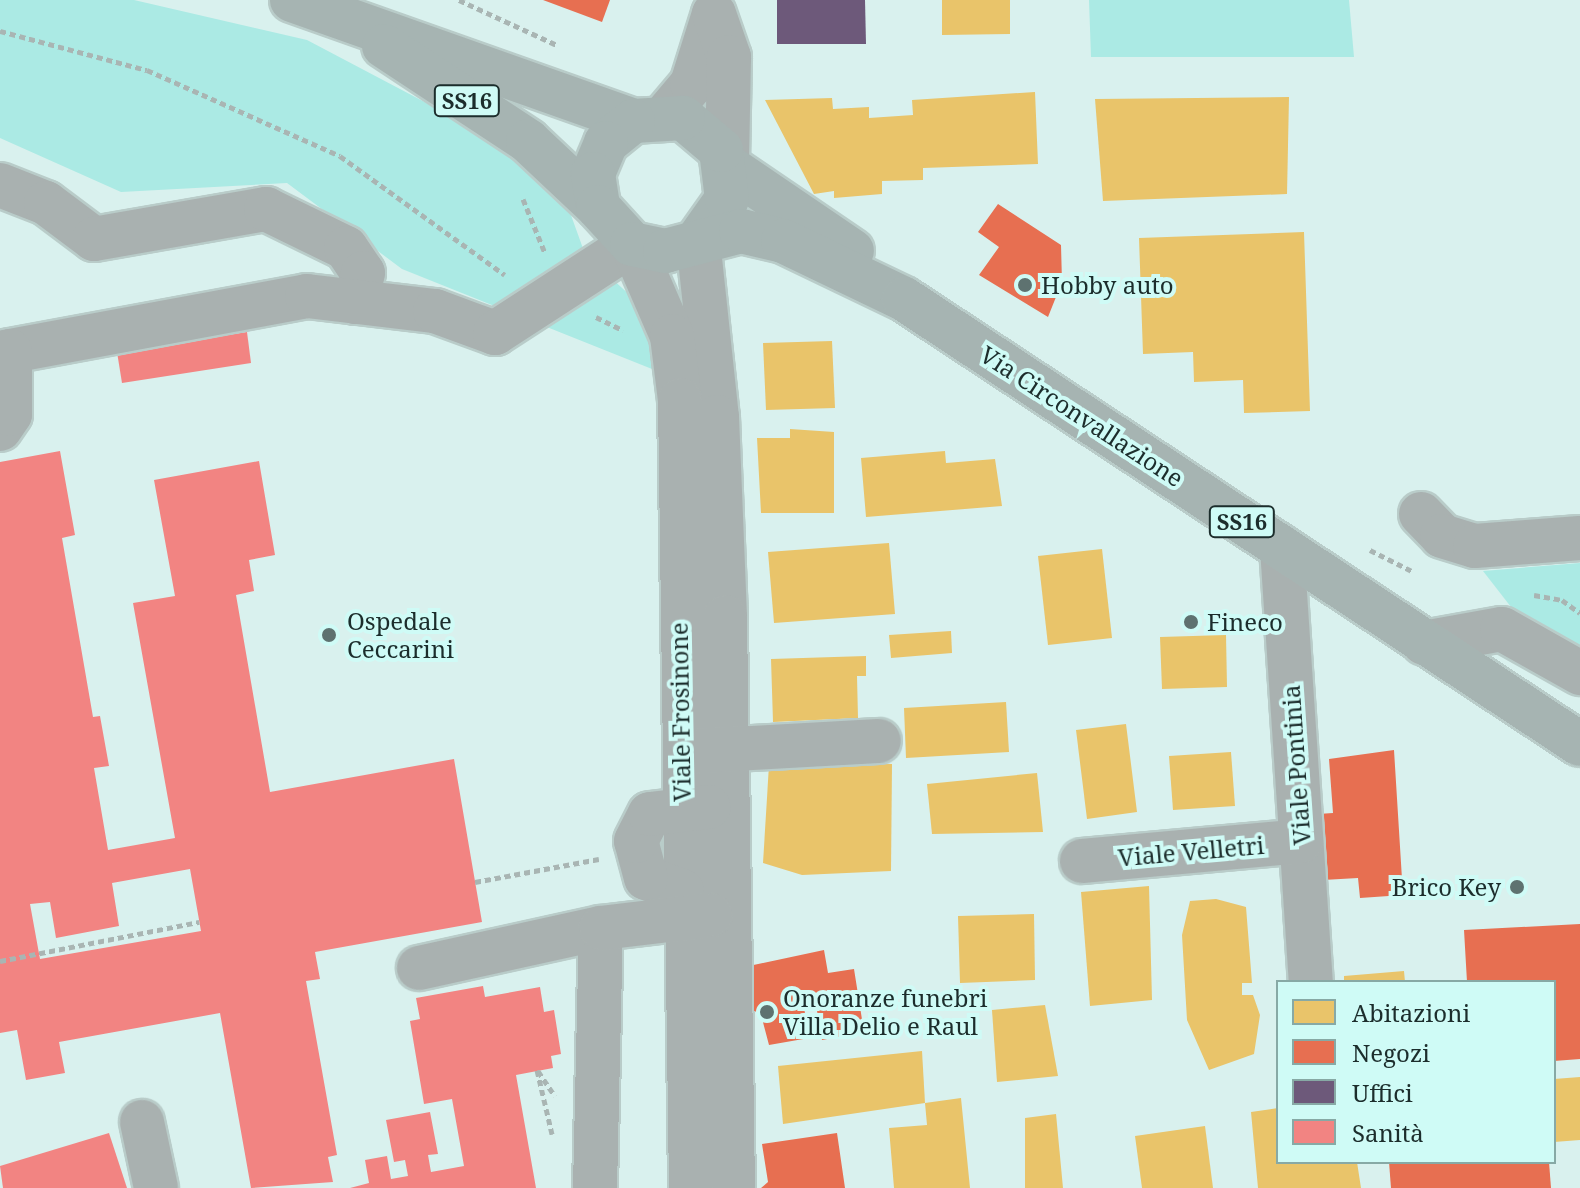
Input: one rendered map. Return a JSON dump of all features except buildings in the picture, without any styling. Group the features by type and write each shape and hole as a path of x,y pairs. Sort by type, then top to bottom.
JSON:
{"main road":[{"name":"Via Circonvallazione","path":"308,4 649,118 698,125 727,166 847,246 904,299"},
{"name":"Via Circonvallazione","path":"308,4 528,141 632,244 665,251 741,231 783,241 904,299 1580,744"},
{"path":"598,207 598,158 649,118"},
{"path":"698,240 727,199 727,166"}],"street":[{"path":"649,118 692,84 714,7"},
{"path":"714,7 729,57 727,166"},
{"path":"0,185 46,203 94,239 266,209 346,248 363,273 356,302"},
{"name":"Viale Frosinone","path":"698,240 717,417 725,617 733,1188"},
{"path":"0,429 10,414 5,352 307,296 435,311 495,333 632,244"},
{"name":"Viale Frosinone","path":"632,244 672,336 680,400 678,612 682,904 691,1188"},
{"path":"1421,514 1442,536 1475,546 1580,538"},
{"name":"Viale Pontinia","path":"1282,548 1311,980"},
{"path":"678,612 725,617"},
{"path":"1424,643 1502,629 1580,673"},
{"name":"Viale Frosinone","path":"727,745 879,741"},
{"path":"680,754 727,745"},
{"path":"727,807 681,806 650,814 635,853 646,878 682,904 729,913"},
{"name":"Viale Velletri","path":"1082,861 1301,841"},
{"path":"419,968 601,928 682,904"},
{"path":"595,1188 601,928"},
{"path":"142,1122 156,1188"}],"path":[{"path":"459,0 568,49"},
{"path":"0,31 147,70 340,156 489,266 508,277 542,279 554,296 631,334"},
{"path":"1358,542 1425,578"},
{"path":"1517,593 1562,600 1580,613"},
{"path":"475,882 635,853"},
{"path":"0,961 199,922"},
{"path":"549,1096 537,1070 550,1134"}],"shaded area":[{"path":"0,0 134,0 307,40 533,159 563,193 585,254 645,309 657,371 402,269 287,183 121,192 0,138"},
{"path":"1089,0 1349,0 1354,57 1091,57"},
{"path":"1580,563 1580,651 1511,607 1483,571"}],"place":[{"name":"Hobby auto","path":"1025,285"},
{"name":"Fineco","path":"1191,622"},
{"name":"Ospedale Ceccarini","path":"329,635"},
{"name":"Brico Key","path":"1517,887"},
{"name":"Onoranze funebri Villa Delio e Raul","path":"767,1012"}]}
